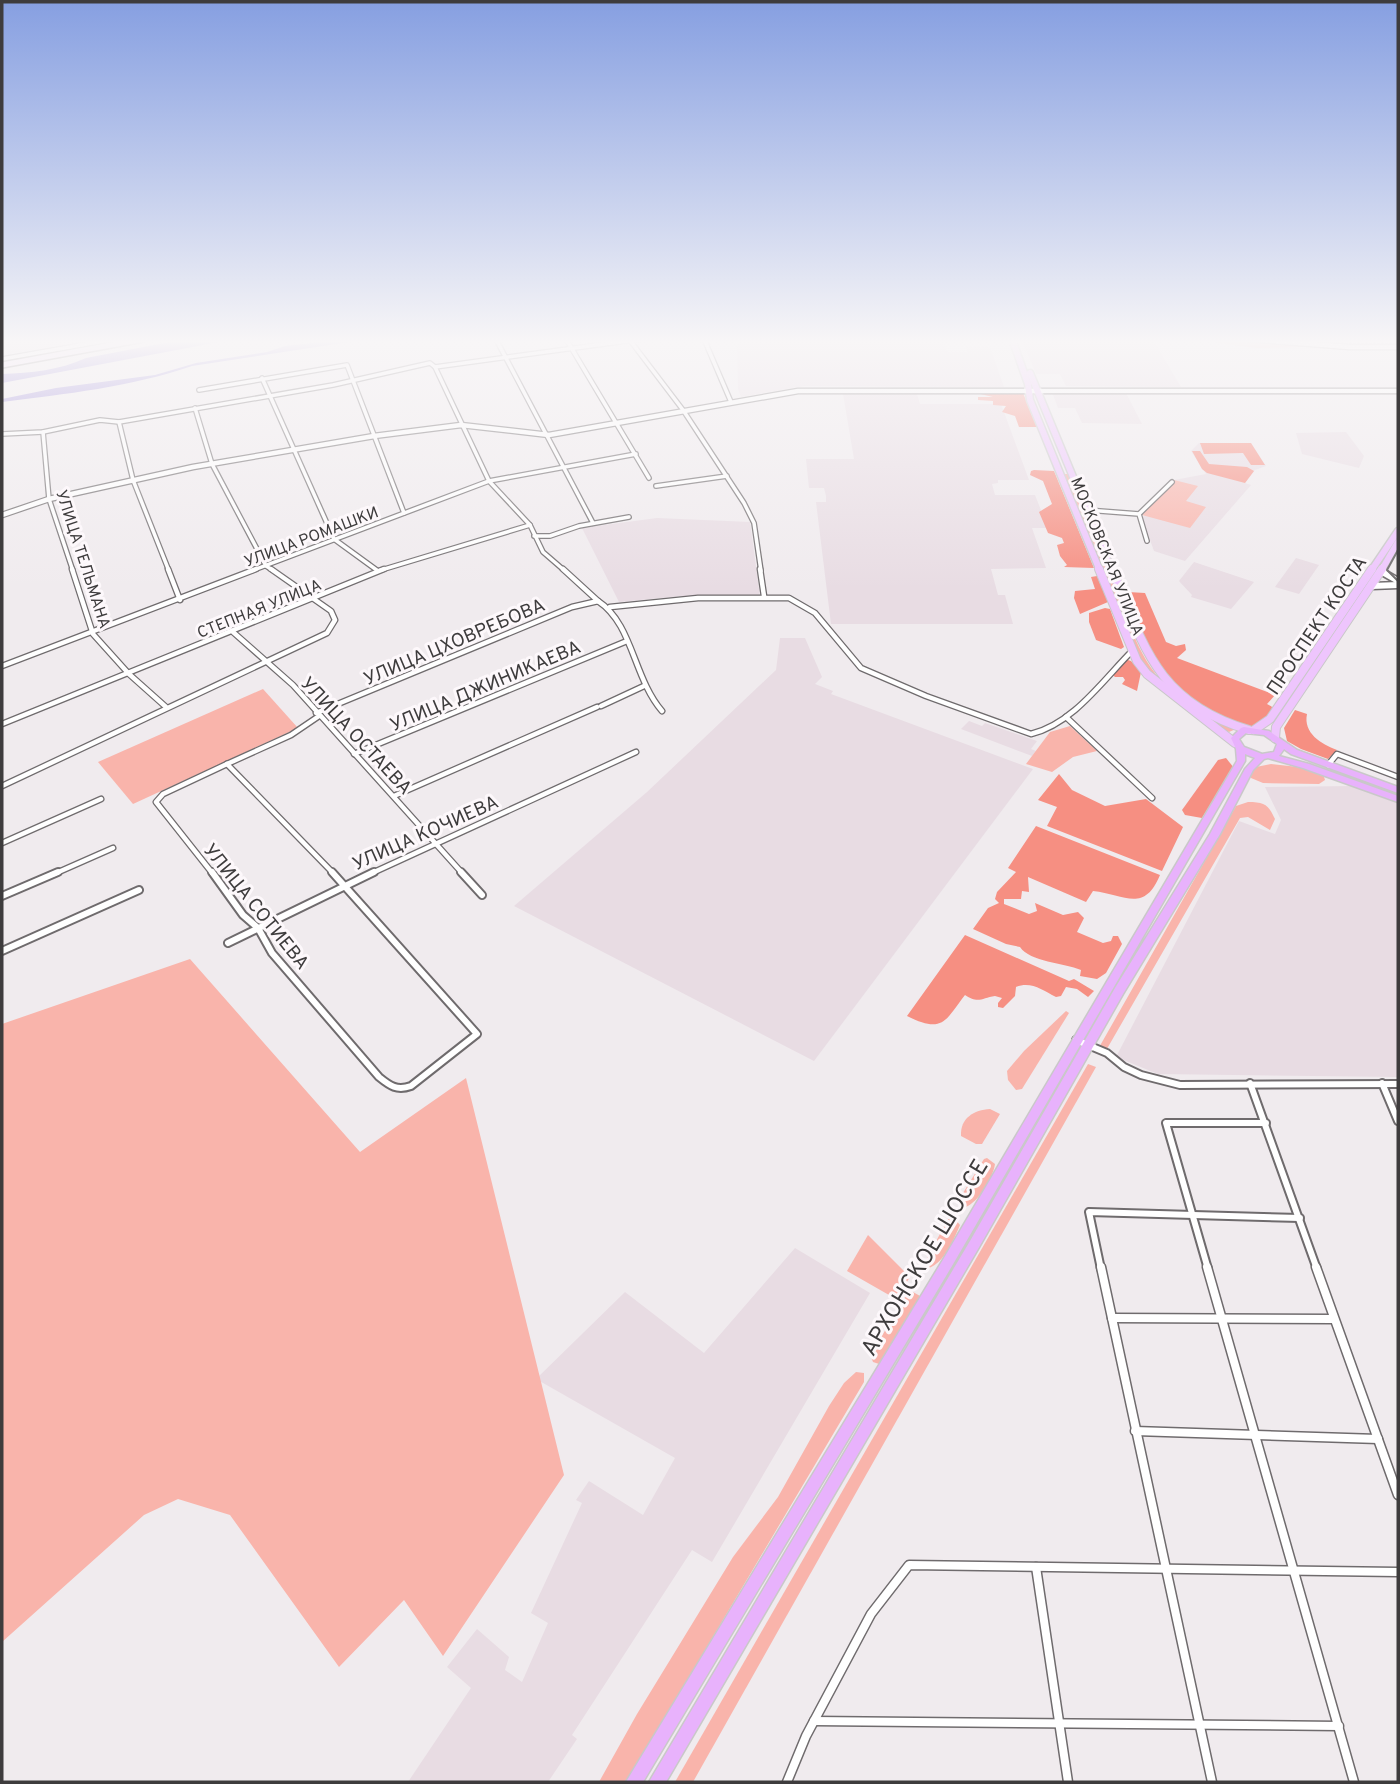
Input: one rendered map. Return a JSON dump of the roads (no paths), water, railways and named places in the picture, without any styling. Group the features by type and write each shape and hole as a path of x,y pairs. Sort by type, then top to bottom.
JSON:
{"highway":[{"path":"1398,790 1328,765 1252,730 1236,735 1238,746 1266,757 1318,769 1398,799"},
{"name":"АРХОНСКОЕ ШОССЕ","path":"635,1782 948,1262 1082,1043 1119,991 1215,834 1249,769 1280,751 1278,741"},
{"name":"АРХОНСКОЕ ШОССЕ","path":"657,1782 1200,835 1241,761 1238,746"}],"main road":[{"name":"МОСКОВСКАЯ УЛИЦА","path":"1041,422 1132,651 1153,683 1224,732 1238,746"},
{"name":"МОСКОВСКАЯ УЛИЦА","path":"1051,422 1147,655 1160,675 1194,703 1237,726 1252,730"},
{"name":"ПРОСПЕКТ КОСТА","path":"1252,730 1270,719 1398,531"},
{"name":"ПРОСПЕКТ КОСТА","path":"1278,741 1276,727 1372,586 1398,542"}],"street":[{"path":"2,434 43,432 89,422"},
{"path":"119,422 133,480 180,600"},
{"path":"2,786 327,633 335,620 334,614 266,566 212,464 199,422"},
{"path":"282,422 334,539 379,571"},
{"path":"369,422 404,513"},
{"path":"460,422 489,481 530,525 543,552 598,601 610,607 641,672 644,686 662,711"},
{"path":"542,422 593,523"},
{"path":"2,515 49,499 133,480 374,436 461,425 549,435 625,422"},
{"path":"691,422 754,523 764,596"},
{"path":"617,424 649,478"},
{"name":"УЛИЦА ТЕЛЬМАНА","path":"43,432 49,499 93,634 129,674 166,707"},
{"name":"УЛИЦА РОМАШКИ","path":"2,666 93,634 489,481 636,454"},
{"path":"656,486 727,476"},
{"path":"1087,510 1139,514 1172,481"},
{"path":"1139,514 1147,541"},
{"path":"534,536 550,536 593,523 629,517"},
{"name":"СТЕПНАЯ УЛИЦА","path":"2,724 379,571 530,525"},
{"path":"1383,565 1384,573 1398,583"},
{"path":"1372,586 1398,583"},
{"path":"610,607 698,598 764,596 794,600 815,613 860,668 926,696 1031,734 1040,734 1051,729 1066,717 1132,651"},
{"name":"УЛИЦА ЦХОВРЕБОВА","path":"318,715 572,607 598,601"},
{"name":"УЛИЦА ОСТАЕВА","path":"233,632 254,653 267,661 394,796 482,895"},
{"name":"УЛИЦА ДЖИНИКАЕВА","path":"354,754 627,641"},
{"path":"394,796 644,686"},
{"name":"УЛИЦА СОТИЕВА","path":"318,715 304,728 163,794 156,802 243,915 258,928 272,953 379,1077 391,1087 403,1089 411,1086 477,1034 345,886"},
{"path":"1066,717 1153,798"},
{"name":"УЛИЦА КОЧИЕВА","path":"228,943 636,752"},
{"path":"1328,765 1337,754 1398,777"},
{"path":"228,764 345,886"},
{"path":"2,843 101,799"},
{"path":"2,895 113,848"},
{"path":"2,951 139,890"},
{"path":"1082,1043 1107,1053 1124,1067 1161,1082 1180,1085 1398,1084"},
{"path":"1250,1083 1398,1495"},
{"path":"1382,1083 1398,1121"},
{"path":"1266,1124 1166,1123 1354,1782"},
{"path":"1212,1782 1089,1212 1300,1218"},
{"path":"1112,1318 1334,1319"},
{"path":"1135,1431 1378,1439"},
{"path":"787,1782 814,1721 872,1614 909,1565 1398,1572"},
{"path":"1036,1567 1068,1782"},
{"path":"814,1721 1339,1726"}],"tram line":[{"path":"1398,550 1387,570 1398,581"}]}
